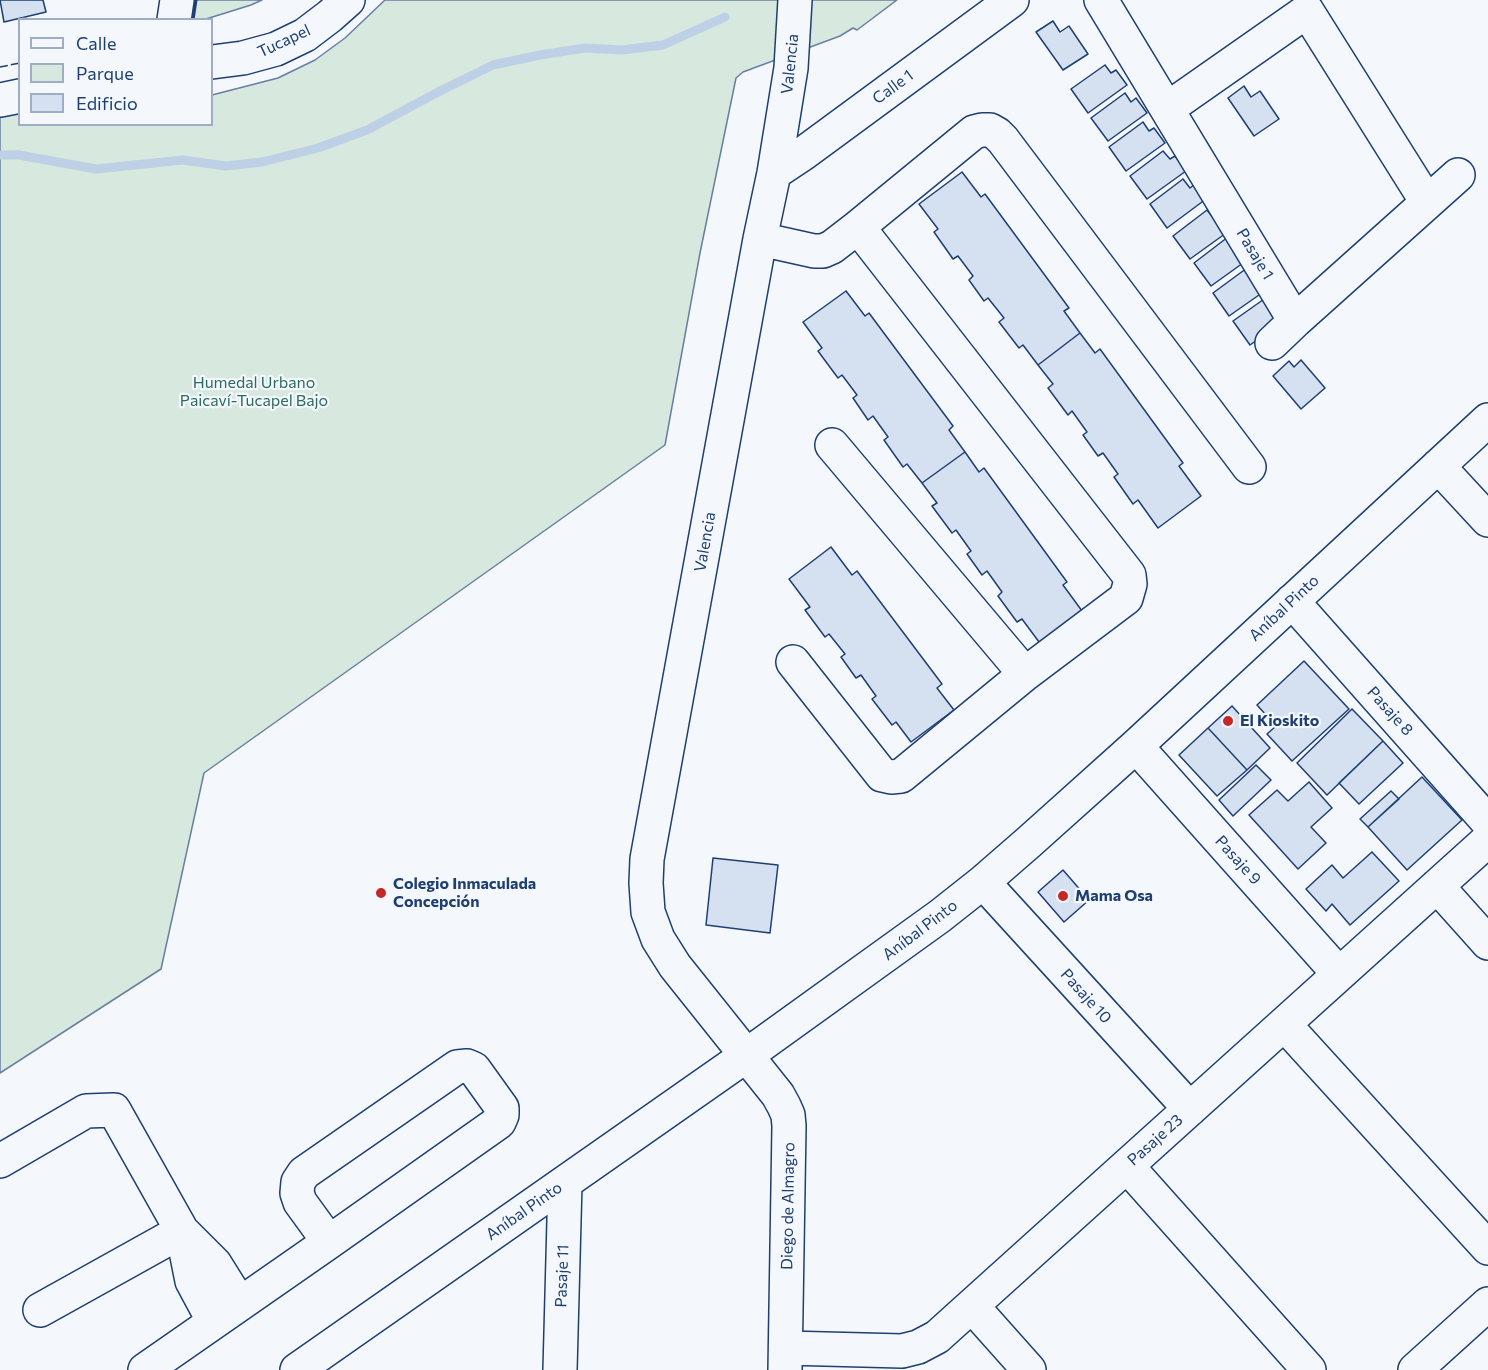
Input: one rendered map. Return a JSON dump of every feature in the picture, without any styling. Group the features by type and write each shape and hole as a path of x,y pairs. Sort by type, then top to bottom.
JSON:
{"street":[{"path":"174,18 177,0"},
{"name":"Tucapel","path":"213,62 243,58 276,49 305,34 348,0"},
{"name":"Valencia","path":"747,1056 675,966 658,939 648,912 647,859 774,173 791,68 795,0"},
{"name":"Calle 1","path":"774,173 1012,0"},
{"name":"Pasaje 1","path":"1101,0 1167,109 1284,332 1458,175"},
{"path":"1167,109 1314,5 1427,202"},
{"path":"0,100 18,96"},
{"path":"760,239 814,251 823,251 832,247 974,132 990,130 997,134 1250,467"},
{"path":"793,662 882,775 901,776 1024,674 1126,598 1130,584 1129,575 858,227"},
{"name":"Aníbal Pinto","path":"297,1370 747,1056 940,916 983,882 1136,746 1488,420"},
{"path":"832,445 1024,674"},
{"path":"1438,466 1488,520"},
{"name":"Pasaje 8","path":"1292,601 1488,822"},
{"name":"Pasaje 9","path":"1136,746 1339,974"},
{"name":"Pasaje 23","path":"785,1359 902,1351 918,1347 937,1337 1488,840"},
{"name":"Pasaje 10","path":"983,882 1190,1109"},
{"path":"1437,886 1488,943"},
{"path":"1284,1024 1488,1248"},
{"name":"Diego de Almagro","path":"747,1056 778,1095 788,1116 785,1359"},
{"path":"145,1370 329,1242 499,1122 502,1115 501,1108 474,1069 467,1066 457,1067 304,1173 298,1182 297,1193 300,1202 329,1242"},
{"path":"0,1161 86,1111 114,1110 182,1231 215,1264 227,1313"},
{"path":"1127,1166 1309,1370"},
{"name":"Pasaje 11","path":"560,1370 565,1183"},
{"path":"40,1310 182,1231"},
{"path":"1415,1370 1488,1304"},
{"path":"972,1306 1029,1370"},
{"path":"345,1370 346,1336"}],"green space":[{"path":"196,0 262,0 209,18 193,18"},
{"name":"Humedal Urbano Paicaví-Tucapel Bajo","path":"385,0 897,0 857,30 853,28 840,36 743,72 736,78 700,253 665,445 204,773 161,969 0,1073 0,107 18,104 18,126 213,126 213,95 278,78 315,60 345,38"}],"building":[{"path":"0,0 43,0 46,12 4,22"},
{"path":"1053,21 1060,32 1069,26 1088,54 1063,70 1036,32"},
{"path":"1105,65 1111,73 1116,70 1127,85 1088,113 1071,89"},
{"path":"1244,86 1251,97 1260,91 1279,119 1254,136 1228,98"},
{"path":"1125,93 1131,102 1136,98 1147,113 1108,141 1091,118"},
{"path":"1143,122 1149,131 1154,128 1165,143 1126,171 1109,147"},
{"path":"1163,151 1170,159 1175,156 1186,171 1147,199 1130,176"},
{"path":"962,172 981,197 985,194 1069,308 1064,311 1080,333 1038,365 1023,345 1019,348 999,322 1004,318 988,298 984,301 969,280 973,276 958,256 953,259 934,232 938,229 919,204"},
{"path":"1183,179 1190,188 1195,184 1206,199 1167,228 1150,204"},
{"path":"1207,210 1214,219 1219,216 1229,231 1190,259 1173,236"},
{"path":"1228,237 1250,258 1211,286 1194,263"},
{"path":"1247,268 1269,288 1229,316 1213,293"},
{"path":"846,291 865,316 869,313 953,426 949,430 965,452 922,483 907,464 903,467 884,440 888,437 873,416 868,420 853,398 857,395 842,375 838,378 818,351 822,348 803,322"},
{"path":"1267,297 1289,317 1250,345 1233,321"},
{"path":"1080,333 1095,353 1100,349 1183,463 1179,466 1201,496 1158,528 1138,500 1133,504 1114,477 1118,474 1103,453 1098,456 1083,435 1087,432 1072,411 1068,415 1048,388 1053,384 1038,365"},
{"path":"1301,360 1325,388 1301,409 1273,376 1289,361 1294,367"},
{"path":"965,452 979,472 984,468 1067,582 1063,585 1085,615 1042,646 1022,619 1017,622 998,596 1002,592 987,571 982,575 967,554 971,551 956,530 952,533 932,506 937,503 922,483"},
{"path":"831,547 852,575 857,571 942,684 937,688 954,710 911,742 896,722 892,725 872,699 876,696 861,675 856,678 841,657 845,654 829,634 825,637 805,610 810,607 789,579"},
{"path":"1304,661 1349,709 1292,761 1267,734 1276,726 1257,705"},
{"path":"1232,706 1270,748 1247,770 1208,728"},
{"path":"1352,709 1383,741 1327,795 1297,763"},
{"path":"1208,728 1247,770 1217,796 1179,755"},
{"path":"1383,741 1403,763 1359,804 1339,783"},
{"path":"1256,765 1271,780 1233,816 1219,800"},
{"path":"1422,777 1462,820 1407,870 1368,827"},
{"path":"1309,782 1332,808 1311,827 1326,843 1298,869 1249,815 1277,790 1288,801"},
{"path":"1391,791 1399,799 1368,827 1360,819"},
{"path":"1372,852 1399,881 1350,925 1332,904 1326,911 1306,889 1332,865 1343,878"},
{"path":"713,858 778,865 770,933 706,925"},
{"name":"Mama Osa","path":"1063,870 1089,900 1064,922 1038,892"}],"waterway":[{"path":"0,155 19,155 96,169 183,160 226,166 262,162 318,148 367,130 493,65 585,48 622,50 663,45 725,17"}],"fence":[{"path":"0,67 18,63"}],"wall":[{"path":"193,18 196,0"}],"place":[{"name":"El Kioskito","path":"1228,721"},
{"name":"Colegio Inmaculada Concepción","path":"381,893"},
{"name":"Mama Osa","path":"1063,896"}]}
